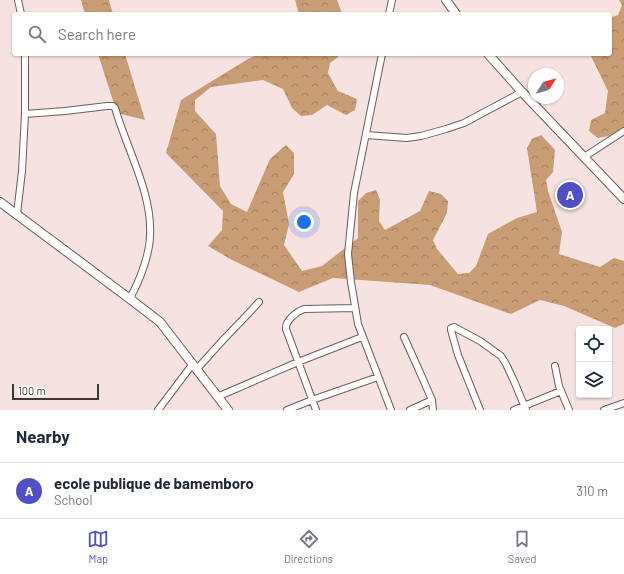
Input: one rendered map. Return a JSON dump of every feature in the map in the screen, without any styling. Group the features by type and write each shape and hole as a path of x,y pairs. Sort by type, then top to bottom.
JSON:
{"street":[{"path":"18,0 21,12"},
{"path":"389,12 392,0"},
{"path":"446,0 455,12"},
{"path":"17,214 22,171 25,114 25,56"},
{"path":"382,56 354,194 349,242 349,269 354,308 358,324 391,410"},
{"path":"490,56 624,200"},
{"path":"366,135 407,138 451,128 464,123 522,92"},
{"path":"25,114 113,106 141,181 150,226 150,240 145,262 131,296 134,302"},
{"path":"584,157 624,131"},
{"path":"0,202 160,322 194,368 228,410"},
{"path":"158,410 194,368 243,320 258,302"},
{"path":"316,410 285,326 296,314 304,310 354,308"},
{"path":"480,410 458,355 451,330 451,328 454,327 480,341 501,356 525,408"},
{"path":"217,397 298,362 362,337"},
{"path":"404,338 432,400 433,410"},
{"path":"555,366 561,391 569,410"},
{"path":"287,410 378,376"},
{"path":"514,410 525,408 561,391"},
{"path":"410,410 432,400"},
{"path":"604,410 624,402"}],"green space":[{"path":"81,0 109,0 112,12 84,12"},
{"path":"295,0 337,0 341,12 298,12"},
{"path":"619,0 624,0 624,133 598,138 589,131 591,120 605,113 608,91 591,56 612,56 612,17 618,15 622,5"},
{"path":"99,56 126,56 145,120 117,113"},
{"path":"255,56 338,56 330,63 328,73 338,91 357,99 355,110 346,115 327,105 312,115 301,116 292,108 283,89 263,80 211,87 195,100 195,111 216,134 220,186 231,204 247,212 270,159 286,145 294,153 294,174 283,192 289,224 284,245 302,271 322,266 358,238 358,201 366,193 376,190 380,200 379,221 385,230 420,211 429,191 441,194 448,201 447,213 433,240 437,249 458,274 469,273 476,266 488,234 517,218 537,212 527,148 532,139 541,135 555,150 553,172 546,180 548,191 562,232 559,254 600,267 614,258 624,261 624,324 615,328 564,306 540,300 511,314 430,285 333,278 299,292 232,260 208,246 222,230 223,211 166,153 181,100"}],"place":[{"name":"ecole publique de bamemboro","path":"570,195"}]}
